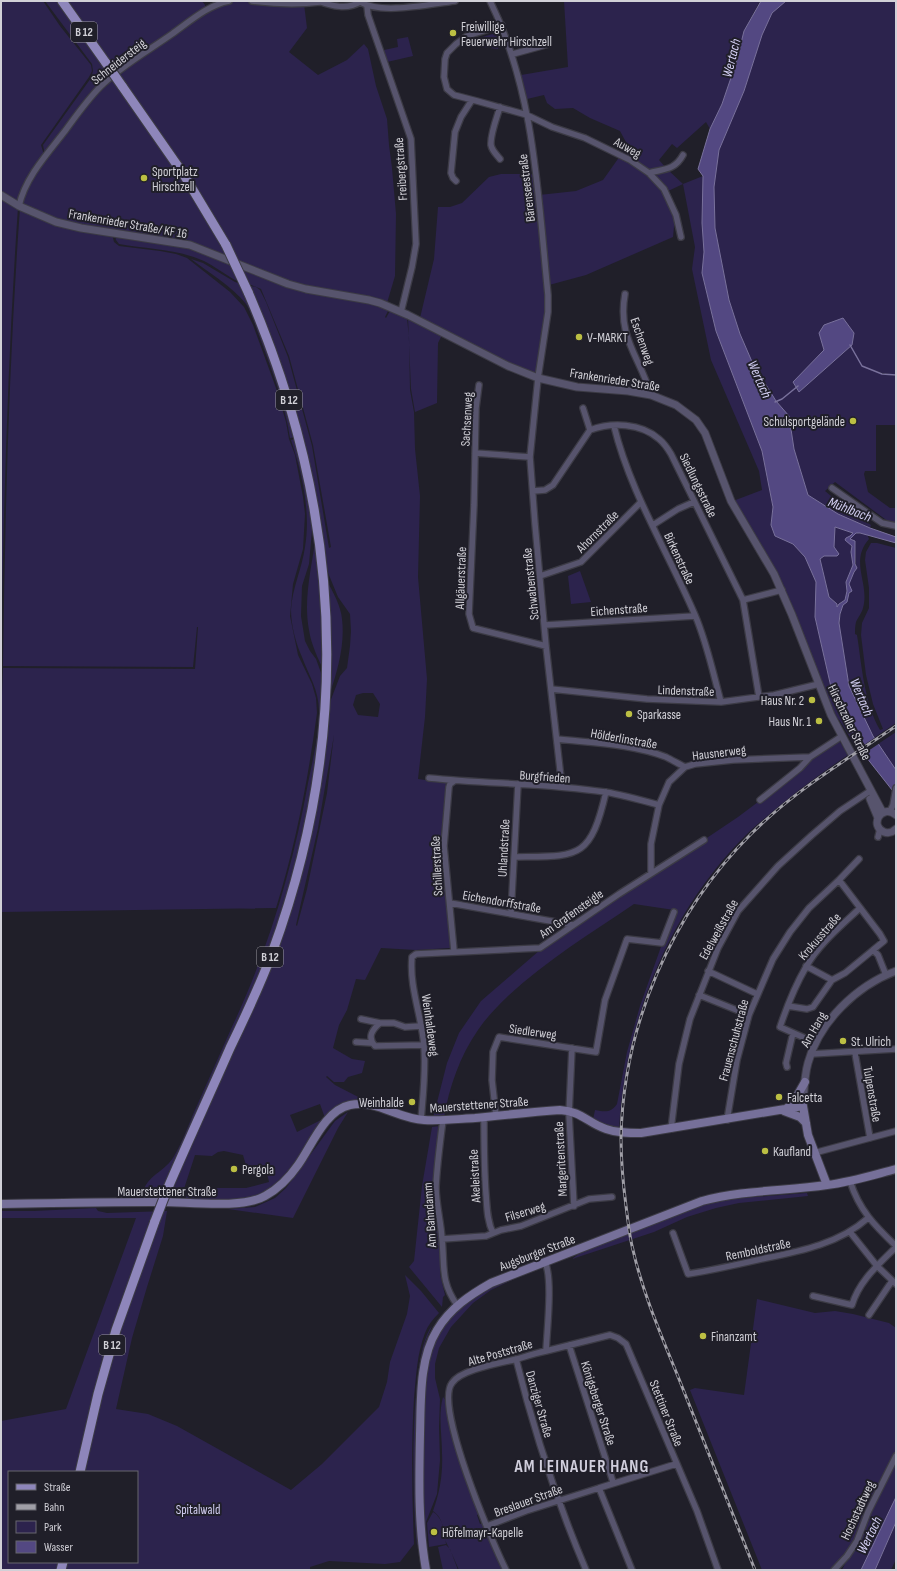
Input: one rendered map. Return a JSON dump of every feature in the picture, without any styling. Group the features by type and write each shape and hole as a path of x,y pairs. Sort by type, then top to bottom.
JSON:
{"main road":[{"name":"B 12","path":"62,1 184,175 226,245 248,292 274,355 300,437 315,512 326,612 326,708 319,772 298,870 284,919 260,983 166,1190 116,1330 98,1394 80,1471"},
{"path":"784,1110 792,1105 805,1082"},
{"name":"Mauerstettener Straße","path":"1,1204 248,1202 263,1197 283,1183 298,1166 326,1121 335,1112 349,1105 361,1103 372,1105 407,1118 421,1120 443,1120 569,1110 580,1114 599,1126 612,1131 641,1133 727,1120 803,1106"},
{"path":"803,1106 814,1153 826,1185"},
{"path":"784,1110 800,1116 806,1124"},
{"name":"Augsburger Straße","path":"426,1570 422,1544 418,1491 423,1379 429,1350 436,1331 457,1305 474,1292 491,1282 702,1201 730,1195 826,1185 850,1181 896,1169"}],"street":[{"name":"Schneidersteig","path":"19,206 28,182 45,157 84,105 101,87 113,76 188,22 222,2 229,1"},
{"path":"252,1 304,4 319,2 346,8 354,6 360,2 367,6 392,8 455,1"},
{"name":"Bärenseestraße","path":"490,1 502,25 513,54 527,116 536,173 548,295 548,312 538,378"},
{"name":"Freibergstraße","path":"367,6 368,15 411,139 416,244 401,312"},
{"name":"Auweg","path":"502,25 468,36 451,49 445,59 444,77 447,89 454,95 527,116 598,144 630,160 649,173 664,189 676,216 681,237"},
{"path":"513,54 549,44"},
{"path":"456,181 451,173 456,132 461,118 472,100"},
{"path":"500,107 494,127 491,145 494,152 500,159"},
{"path":"649,173 670,168 678,163 683,155"},
{"name":"Frankenrieder Straße/ KF 16","path":"1,195 19,206 56,222 81,228 190,245 288,284 306,289 369,300"},
{"name":"Eschenweg","path":"625,294 622,312 624,328 651,395"},
{"name":"Frankenrieder Straße","path":"369,300 401,312 508,366 538,378 577,386 651,395 676,405 696,420 713,453 731,501 758,545 782,590 819,684"},
{"name":"Schwabenstraße","path":"538,378 530,457 546,646 562,787"},
{"name":"Sachsenweg","path":"475,453 476,408 479,385"},
{"path":"533,491 545,490 553,485 590,430 582,408"},
{"name":"Siedlungsstraße","path":"590,430 614,426 631,426 646,430 660,439 671,454 743,600 759,697"},
{"name":"Birkenstraße","path":"614,426 620,450 641,502 695,616 709,655 721,702"},
{"path":"475,453 530,457"},
{"name":"Allgäuerstraße","path":"475,453 474,505 468,614 474,628 546,646"},
{"path":"832,488 882,523 896,526"},
{"name":"Ahornstraße","path":"540,576 581,562 641,502"},
{"path":"653,525 694,502"},
{"path":"743,600 782,590"},
{"name":"Eichenstraße","path":"545,625 695,616"},
{"name":"Lindenstraße","path":"551,689 644,699 721,702 759,697 819,684"},
{"name":"Hirschzeller Straße","path":"819,684 831,715 860,770 875,805 887,814"},
{"path":"760,800 800,768 810,757 842,736"},
{"name":"Hölderlinstraße","path":"557,739 591,742 640,750 666,758 685,767"},
{"name":"Hausnerweg","path":"651,873 651,844 659,805 669,782 685,767 694,764 733,760 810,757"},
{"name":"Burgfrieden","path":"429,778 454,781 562,787 606,792 659,805"},
{"name":"Schillerstraße","path":"454,781 449,787 444,838 454,951"},
{"name":"Uhlandstraße","path":"511,913 518,784"},
{"path":"888,833 878,825 893,805 896,788"},
{"path":"514,857 561,856 577,852 590,840 600,816 606,792"},
{"name":"Edelweißstraße","path":"671,1129 679,1064 690,1020 718,948 738,910 778,866 812,835 840,811 869,792"},
{"name":"Am Grafensteigle","path":"412,957 416,954 454,951 540,948 651,873 704,840"},
{"name":"Frauenschuhstraße","path":"727,1120 737,1060 748,1015 773,959 790,932 809,908 859,859"},
{"path":"788,1006 807,1008 813,1007 832,980 845,972 884,941 839,880"},
{"name":"Eichendorffstraße","path":"450,903 573,925"},
{"name":"Krokusstraße","path":"794,1033 780,1027 806,966 825,942 860,908"},
{"name":"Siedlerweg","path":"496,1116 492,1080 493,1052 499,1037 596,1052 605,1000 627,939 662,942 674,912"},
{"path":"873,950 878,955 886,975"},
{"name":"Weinhaldeweg","path":"412,957 411,971 424,1045 425,1076 421,1120"},
{"path":"806,966 832,980"},
{"path":"708,971 757,994"},
{"name":"Am Hang","path":"803,1106 805,1082 811,1054 826,1025 838,1011 868,986 886,975 896,972"},
{"path":"699,995 748,1015"},
{"path":"361,1019 380,1023 394,1023 405,1027 421,1026"},
{"path":"372,1043 372,1029 380,1023"},
{"path":"787,1067 786,1063 794,1033 816,1043"},
{"path":"356,1042 372,1043 375,1046 424,1045"},
{"name":"Margeritenstraße","path":"572,1048 569,1110 574,1206"},
{"path":"811,1054 855,1053 896,1049"},
{"name":"Tulpenstraße","path":"855,1053 870,1138"},
{"name":"Akeleistraße","path":"484,1117 483,1163 490,1225 493,1233"},
{"name":"Am Bahndamm","path":"443,1120 436,1189 442,1239 444,1279 449,1294 457,1305"},
{"path":"814,1153 896,1131"},
{"path":"813,1296 852,1305 861,1284 896,1246 868,1218 861,1207 850,1181"},
{"name":"Filserweg","path":"442,1239 486,1236 521,1226 589,1199 612,1197"},
{"name":"Remboldstraße","path":"673,1233 688,1274 796,1252 850,1232 868,1218"},
{"path":"850,1232 877,1266 894,1282 869,1315"},
{"name":"Alte Poststraße","path":"506,1570 487,1526 454,1435 449,1391 451,1383 464,1374 498,1363 546,1351 549,1294 548,1270 545,1262"},
{"name":"Stettiner Straße","path":"546,1351 610,1335 618,1338 626,1344 697,1511 718,1570"},
{"name":"Königsberger Straße","path":"569,1345 613,1482"},
{"name":"Danziger Straße","path":"516,1359 527,1403 559,1500 586,1570"},
{"name":"Hochstadtweg","path":"834,1570 847,1556 857,1541 868,1512 896,1456"},
{"path":"632,1570 599,1488 613,1482 676,1464"},
{"name":"Breslauer Straße","path":"487,1526 559,1500 599,1488"}],"green space":[{"path":"1,1 43,1 60,26 91,65 92,71 41,145 44,155 17,203 1,194"},
{"path":"45,1 59,1 111,76 45,155 43,145 91,78 93,71 92,64"},
{"path":"66,1 202,1 206,10 117,72"},
{"path":"229,1 304,4 307,28 289,52 318,75 347,60 364,44 368,49 376,86 387,119 396,214 395,276 387,303 306,288 240,263 229,243 118,74 207,12"},
{"path":"564,1 760,1 744,31 736,63 722,104 710,129 706,122 677,148 672,144 659,160 666,168 650,171 621,154 627,144 620,131 590,118 573,108 555,109 547,103 544,95 527,99 521,75 568,67"},
{"path":"786,1 896,1 896,375 882,373 862,366 882,374 896,376 896,425 876,425 876,471 865,471 864,474 868,492 890,508 896,508 896,524 893,525 835,482 825,491 843,506 871,525 870,528 838,514 808,495 794,449 789,416 776,401 752,364 729,300 715,228 714,187 719,150 744,91 762,35 772,13","holes":["848,326 854,333 852,345 799,392 793,382"]},
{"path":"496,33 499,40 498,49 482,47 479,38"},
{"path":"408,37 413,56 387,62 384,50 398,47 397,39"},
{"path":"113,78 181,177 229,258 219,254 57,220 22,205 34,176 60,138 90,102"},
{"path":"620,156 648,174 663,190 675,216 673,237 586,275 549,285 539,195 576,191 603,180"},
{"path":"667,169 683,184 666,192 651,173"},
{"path":"501,174 534,174 547,295 538,375 509,364 420,318 434,259 438,207 450,207 462,203 489,177"},
{"path":"703,176 702,223 704,252 702,273 716,331 762,451 773,507 771,525 775,536 793,544 805,557 816,582 815,617 831,687 859,748 857,749 840,721 833,714 798,623 733,501 762,490 759,471 711,360 692,269 695,247 683,184"},
{"path":"1,197 18,207 7,425 1,643"},
{"path":"20,208 112,234 114,242 119,246 160,251 187,258 230,292 244,307 253,325 276,388 286,422 289,439 295,455 303,497 305,514 303,549 293,584 290,616 298,655 312,684 316,698 317,713 301,811 290,860 276,908 1,912 1,722 3,668 195,669 198,627 193,667 3,666 8,437"},
{"path":"115,236 189,246 230,263 240,281 235,280 208,263 194,257 173,252 119,244"},
{"path":"191,259 203,263 241,284 259,324 297,437 290,438 278,388 254,321 246,304 227,286"},
{"path":"241,266 297,289 379,305 389,309 385,317 386,318 391,309 407,318 410,390 414,412 415,449 420,496 418,577 427,679 425,717 418,779 446,783 441,837 450,948 416,950 381,948 365,980 356,979 347,1010 339,1025 333,1048 352,1059 365,1061 362,1073 348,1077 344,1082 334,1082 327,1076 326,1077 335,1085 368,1102 342,1105 326,1119 282,1182 270,1192 255,1199 239,1201 186,1199 188,1188 246,1188 269,1182 265,1165 247,1169 243,1155 224,1151 218,1152 212,1156 195,1155 181,1198 142,1198 146,1185 173,1158 257,969 287,877 302,814 318,729 319,703 298,646 291,616 293,594 304,555 307,534 306,506 302,479 291,440 297,438 306,473 313,519 309,564 302,586 301,616 305,641 316,659 324,681 322,726 309,813 291,890 269,953 233,1039 219,1066 163,1190 171,1191 182,1163 261,989 286,920 301,870 314,816 330,702 340,676 347,668 350,646 350,614 338,597 324,563 317,504 306,448 277,354 250,286 256,287 260,290 288,357 312,446 329,548 331,547 313,445 289,356 261,289 249,284","holes":["373,693 380,704 378,717 358,715 353,705 356,695","334,735 327,793 307,889 297,926 318,828","320,1104 325,1118 297,1132 290,1115"]},
{"path":"408,318 442,335 438,343 437,403 415,412 411,389"},
{"path":"834,527 853,533 850,536 853,565 847,579 845,600 840,603 837,608 837,604 829,597 820,559 824,556 837,556 834,547"},
{"path":"856,533 867,534 869,539 863,548 861,556 860,564 864,599 862,610 856,622 855,634 857,635 862,672 870,708 880,730 883,729 873,704 866,675 861,635 862,623 869,608 869,588 865,560 866,552 871,543 896,548 896,723 874,738 849,686 839,623 840,614 846,598 851,592 849,584 856,566 855,541 850,539"},
{"path":"316,535 320,563 325,674 312,641 307,618 309,582"},
{"path":"580,571 591,602 571,604 568,576"},
{"path":"326,581 338,604 343,628 342,647 336,675 330,693"},
{"path":"896,732 896,765 895,769 878,744"},
{"path":"839,740 848,755 798,791 750,831 722,861 697,895 675,930 657,968 642,1007 631,1048 623,1089 619,1130 593,1120 595,1110 608,1111 617,1104 627,1052 640,1006 674,910 634,904 568,948 536,972 506,998 484,1021 466,1050 456,1072 444,1118 433,1118 447,1063 459,1033 481,1001 540,950 738,817 766,796 811,758"},
{"path":"348,1112 338,1128 293,1218 228,1209 255,1207 275,1198 286,1188 335,1121"},
{"path":"440,1126 436,1158 441,1239 440,1274 445,1295 443,1297 442,1307 409,1267 414,1261 422,1186 432,1127"},
{"path":"807,1193 808,1196 739,1203 716,1208 687,1217 654,1232 572,1259 580,1253 703,1204 730,1199"},
{"name":"Spitalwald","path":"96,1208 98,1211 107,1213 167,1211 163,1236 132,1338 116,1409 148,1414 177,1426 291,1490 322,1464 379,1407 387,1382 390,1362 407,1314 410,1296 405,1275 421,1291 439,1313 426,1330 422,1341 416,1373 412,1435 414,1544 400,1562 385,1564 329,1561 310,1567 310,1570 64,1570 66,1563 138,1563 138,1471 83,1471 101,1394 152,1221 78,1471 8,1471 8,1563 60,1563 59,1570 1,1570 1,1421 66,1409 136,1218 1,1218 1,1211"},
{"path":"533,1270 491,1290 473,1303 451,1327 439,1348 435,1364 435,1378 440,1399 440,1460 437,1494 426,1522 427,1544 424,1542 423,1529 423,1447 426,1378 431,1351 447,1323 470,1300 497,1284"},
{"path":"757,1299 815,1313 835,1311 853,1314 889,1323 896,1328 896,1454 851,1549 832,1570 762,1570 690,1390 695,1388 744,1395"},
{"path":"432,1326 425,1342 419,1380 419,1544 417,1545 413,1466 416,1397 419,1366 425,1341"},
{"path":"443,1397 448,1403 452,1435 480,1514 477,1515 480,1524 483,1523 503,1570 459,1570 445,1540 442,1522 433,1511 438,1497 441,1475 442,1460 440,1418"},
{"path":"896,1459 896,1497 861,1570 842,1570"},
{"path":"433,1512 437,1515 441,1522 446,1544 429,1547 427,1523"},
{"path":"896,1523 896,1559 891,1570 875,1570"},
{"path":"446,1545 450,1549 458,1570 443,1570 438,1547"}],"water":[{"name":"Wertach","path":"761,1 786,1 772,13 762,35 744,91 719,150 714,187 715,228 729,300 740,334 753,364 776,401 789,416 794,449 808,495 838,514 870,528 896,537 896,543 860,533 856,533 850,539 855,541 855,564 857,568 849,584 852,591 849,593 847,602 843,605 839,623 849,686 873,736 896,770 896,795 859,748 831,687 815,617 816,582 805,557 793,544 775,536 771,525 773,507 762,451 716,331 702,273 704,252 702,223 703,176 698,169 710,129 722,104 736,63 744,31","holes":["835,527 853,533 845,540 852,546 851,552 853,565 846,582 847,591 845,600 837,607 837,604 829,597 820,559 824,556 837,556 839,554 834,547"]},
{"path":"843,318 854,333 852,345 799,392 793,382 824,350 819,333 824,325"},
{"path":"896,1497 896,1522 875,1570 861,1570"}],"pier":[{"path":"876,737 880,743 862,755 858,749"}],"waterway":[{"path":"850,345 862,366 882,374 896,375"},
{"name":"Wertach","path":"775,402 782,399 798,386"}],"railway":[{"path":"755,1570 647,1299 637,1266 630,1233 621,1155 624,1096 631,1054 642,1013 657,973 676,935 698,899 723,865 751,834 785,804 821,777 896,726"}],"place":[{"name":"Freiwillige Feuerwehr Hirschzell","path":"453,33"},
{"name":"Sportplatz Hirschzell","path":"144,178"},
{"name":"V-MARKT","path":"579,337"},
{"name":"Schulsportgelände","path":"853,421"},
{"name":"Haus Nr. 2","path":"812,700"},
{"name":"Sparkasse","path":"629,714"},
{"name":"Haus Nr. 1","path":"819,721"},
{"name":"St. Ulrich","path":"843,1041"},
{"name":"Falcetta","path":"779,1097"},
{"name":"Weinhalde","path":"412,1102"},
{"name":"Kaufland","path":"765,1151"},
{"name":"Pergola","path":"234,1169"},
{"name":"Finanzamt","path":"703,1336"},
{"name":"Höfelmayr-Kapelle","path":"434,1532"}],"district":[{"name":"AM LEINAUER HANG","path":"582,1466"}],"water label":[{"name":"Mühlbach","path":"850,509"}]}
